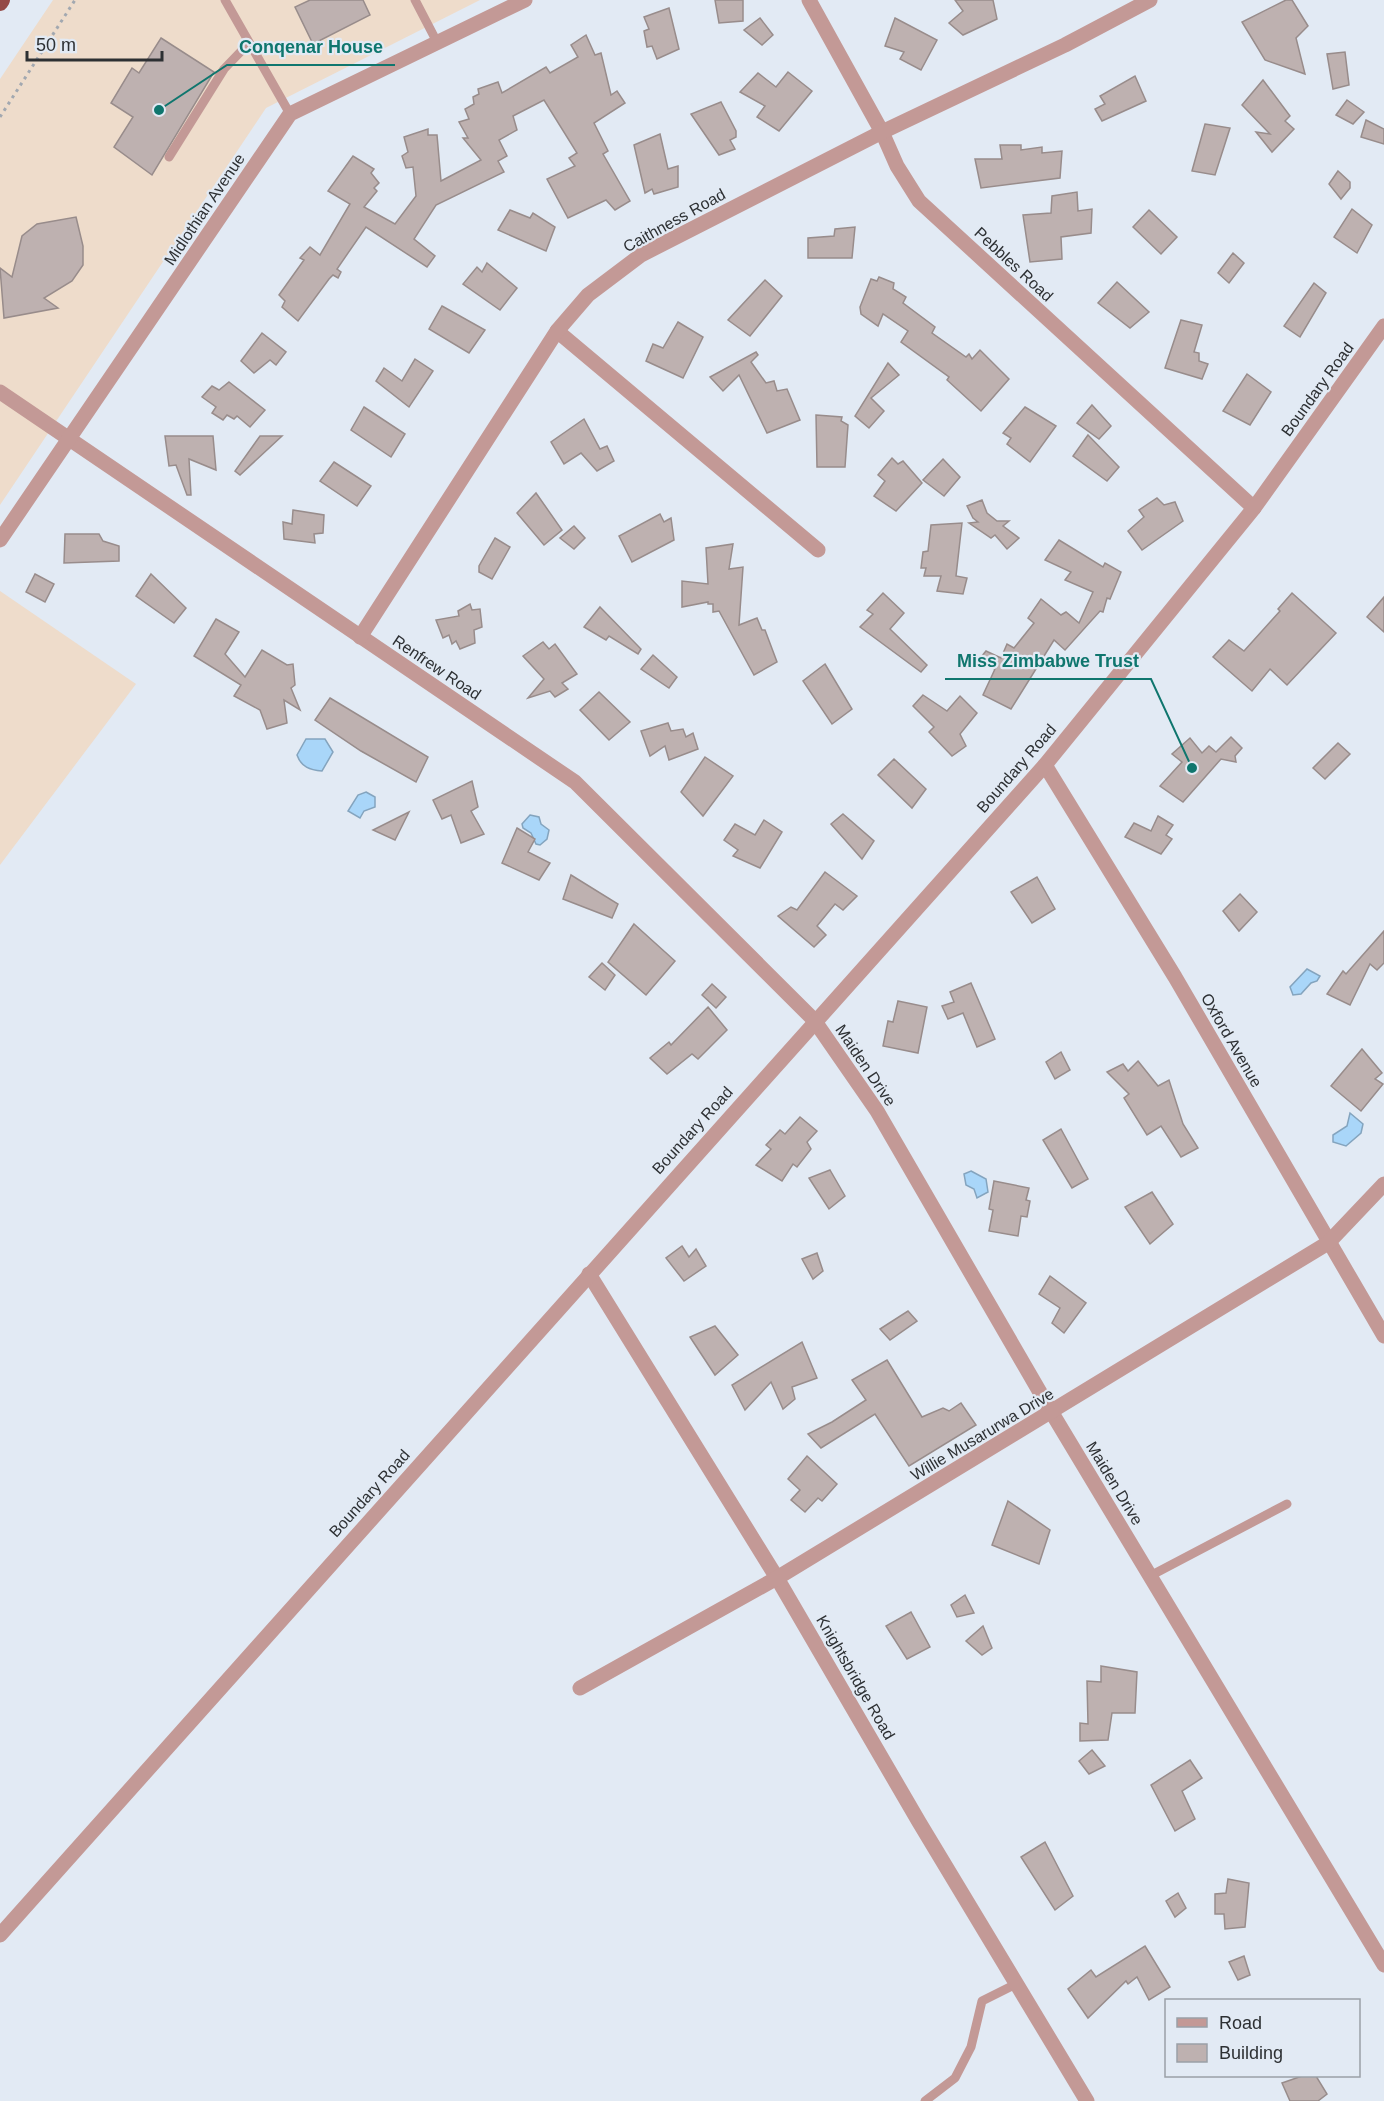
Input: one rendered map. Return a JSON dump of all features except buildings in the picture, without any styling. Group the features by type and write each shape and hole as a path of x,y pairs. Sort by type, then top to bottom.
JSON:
{"street":[{"path":"290,114 525,0"},
{"name":"Pebbles Road","path":"809,0 882,132 897,166 919,201 1254,508"},
{"name":"Caithness Road","path":"360,637 556,331 588,295 641,255 882,132 1065,45 1150,0"},
{"name":"Midlothian Avenue","path":"0,540 290,114"},
{"path":"556,331 818,550"},
{"name":"Boundary Road","path":"0,1935 814,1020 1045,765 1254,508 1382,334"},
{"name":"Renfrew Road","path":"0,392 575,782 814,1020"},
{"name":"Oxford Avenue","path":"1045,765 1175,977 1384,1336"},
{"name":"Maiden Drive","path":"814,1020 877,1112 1052,1413 1384,1965"},
{"name":"Willie Musarurwa Drive","path":"579,1688 777,1578 1052,1413 1328,1243 1383,1188"},
{"name":"Knightsbridge Road","path":"589,1274 777,1578 1087,2101"}],"lane":[{"path":"225,0 290,114"},
{"path":"416,0 438,44"},
{"path":"169,157 224,69 249,43"},
{"path":"1150,1576 1287,1504"},
{"path":"925,2101 955,2078 971,2047 982,2001 1016,1984"}],"path":[{"path":"0,117 75,0"}],"shaded area":[{"path":"53,0 480,0 266,108 0,505 0,79"},
{"path":"0,591 136,684 0,865"}],"water":[{"path":"306,739 325,739 333,752 322,771 306,767 297,755"},
{"path":"366,792 375,797 375,807 364,811 360,818 348,811 358,795"},
{"path":"530,815 539,817 541,824 549,830 547,839 540,845 536,844 531,833 523,828 522,824"},
{"path":"1307,969 1320,976 1301,994 1293,995 1290,987"},
{"path":"1350,1113 1363,1124 1361,1133 1346,1146 1333,1142 1333,1135 1347,1126"},
{"path":"971,1171 986,1179 988,1192 977,1198 974,1189 966,1185 964,1174"}],"place":[{"name":"Conqenar House","path":"159,110"},
{"name":"Miss Zimbabwe Trust","path":"1192,768"}]}
